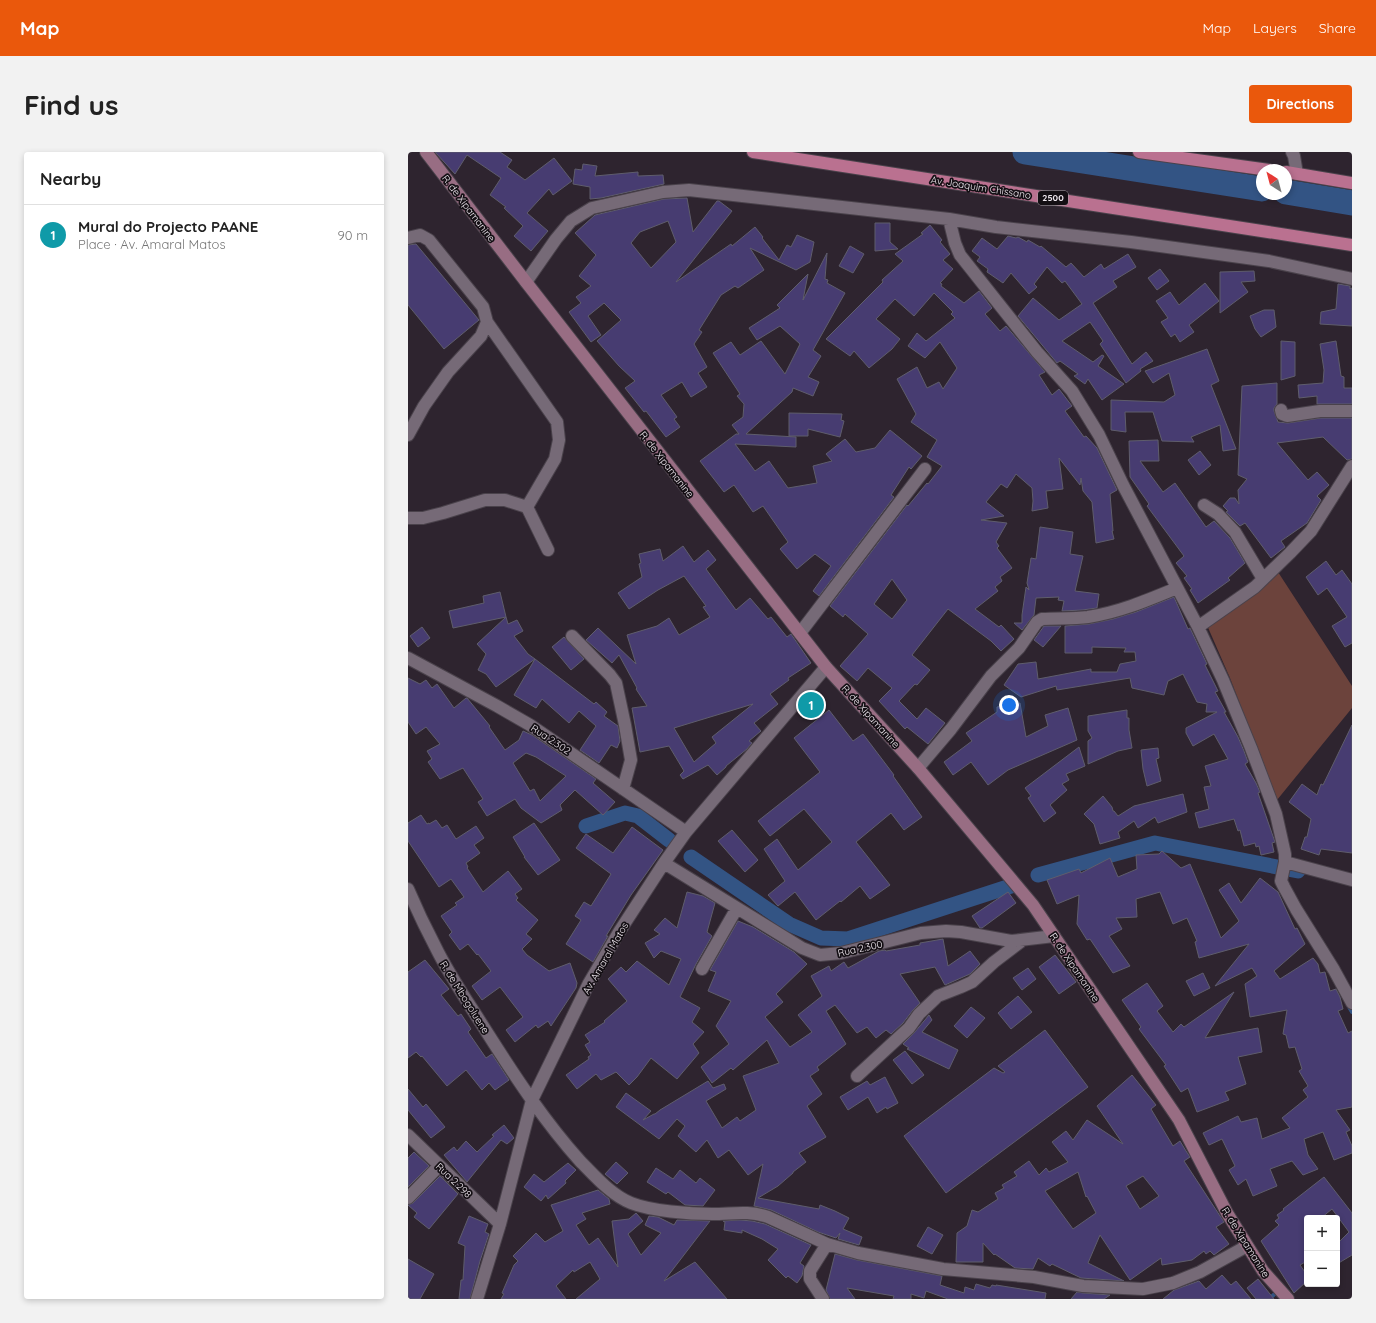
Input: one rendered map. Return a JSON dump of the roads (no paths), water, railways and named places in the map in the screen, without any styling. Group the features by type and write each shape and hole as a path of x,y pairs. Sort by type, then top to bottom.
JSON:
{"main road":[{"name":"Av. Joaquim Chissano","path":"753,152 1352,245"},
{"path":"1147,153 1256,168"},
{"path":"1292,173 1352,183"}],"street":[{"name":"R. de Xipamanine","path":"426,152 826,667 918,768 1033,905 1178,1120 1227,1212 1247,1246 1283,1298"},
{"path":"1292,152 1294,156 1292,167"},
{"path":"526,282 556,239 572,221 592,208 663,192 689,190 949,219 996,227 1131,242 1269,261 1352,279"},
{"path":"949,219 954,243 960,255 1037,352 1072,391 1084,409 1099,435 1198,627 1223,680 1276,814 1286,854 1281,881 1352,1003"},
{"path":"408,238 420,235 429,240 483,307 487,322 557,422 559,440 555,459 527,507"},
{"path":"408,435 424,406 448,372 481,336 487,322"},
{"path":"1280,410 1282,414 1286,416 1320,411 1352,411"},
{"path":"1198,627 1255,587 1290,553 1310,530 1352,466"},
{"path":"800,633 925,469"},
{"path":"408,518 423,518 436,515 485,500 505,500 527,507 548,550"},
{"path":"1204,504 1218,514 1235,532 1263,579"},
{"path":"918,768 951,729 990,676 1019,648 1037,622 1042,619 1086,617 1103,614 1137,605 1177,588"},
{"path":"572,636 616,683 631,760 623,789"},
{"name":"Rua 2.302","path":"408,658 530,725 686,832"},
{"name":"Av. Amaral Matos","path":"477,1299 500,1224 532,1100 589,983 619,932 686,832 826,667"},
{"path":"1285,862 1352,880"},
{"name":"Rua 2.300","path":"664,863 802,948 820,954 841,953 921,933 946,931 961,932 1011,941 1054,936"},
{"name":"R. de Mbogoluene","path":"408,889 435,947 453,978 532,1100 567,1146 593,1174 625,1200 641,1206 694,1214 746,1212 760,1214 827,1244 858,1253 943,1269 1034,1277 1083,1286 1143,1289 1173,1283 1200,1272 1247,1246"},
{"path":"702,969 737,908"},
{"path":"857,1076 910,1028 919,1014 938,996 972,982 994,962 1023,940"},
{"name":"Rua 2.298","path":"408,1135 500,1224"},
{"path":"408,1198 439,1166"},
{"path":"823,1299 810,1279 810,1271 827,1244"}],"waterway":[{"path":"1025,152 1256,188"},
{"path":"1292,193 1352,203"},
{"path":"586,826 625,813 638,816 669,840"},
{"path":"1038,875 1155,843 1298,871"},
{"path":"691,857 789,924 821,938 848,939 1014,885"},
{"path":"1348,1005 1352,1012"},
{"path":"1269,1299 1278,1291"}],"place":[{"name":"Mural do Projecto PAANE","path":"811,705"}]}
